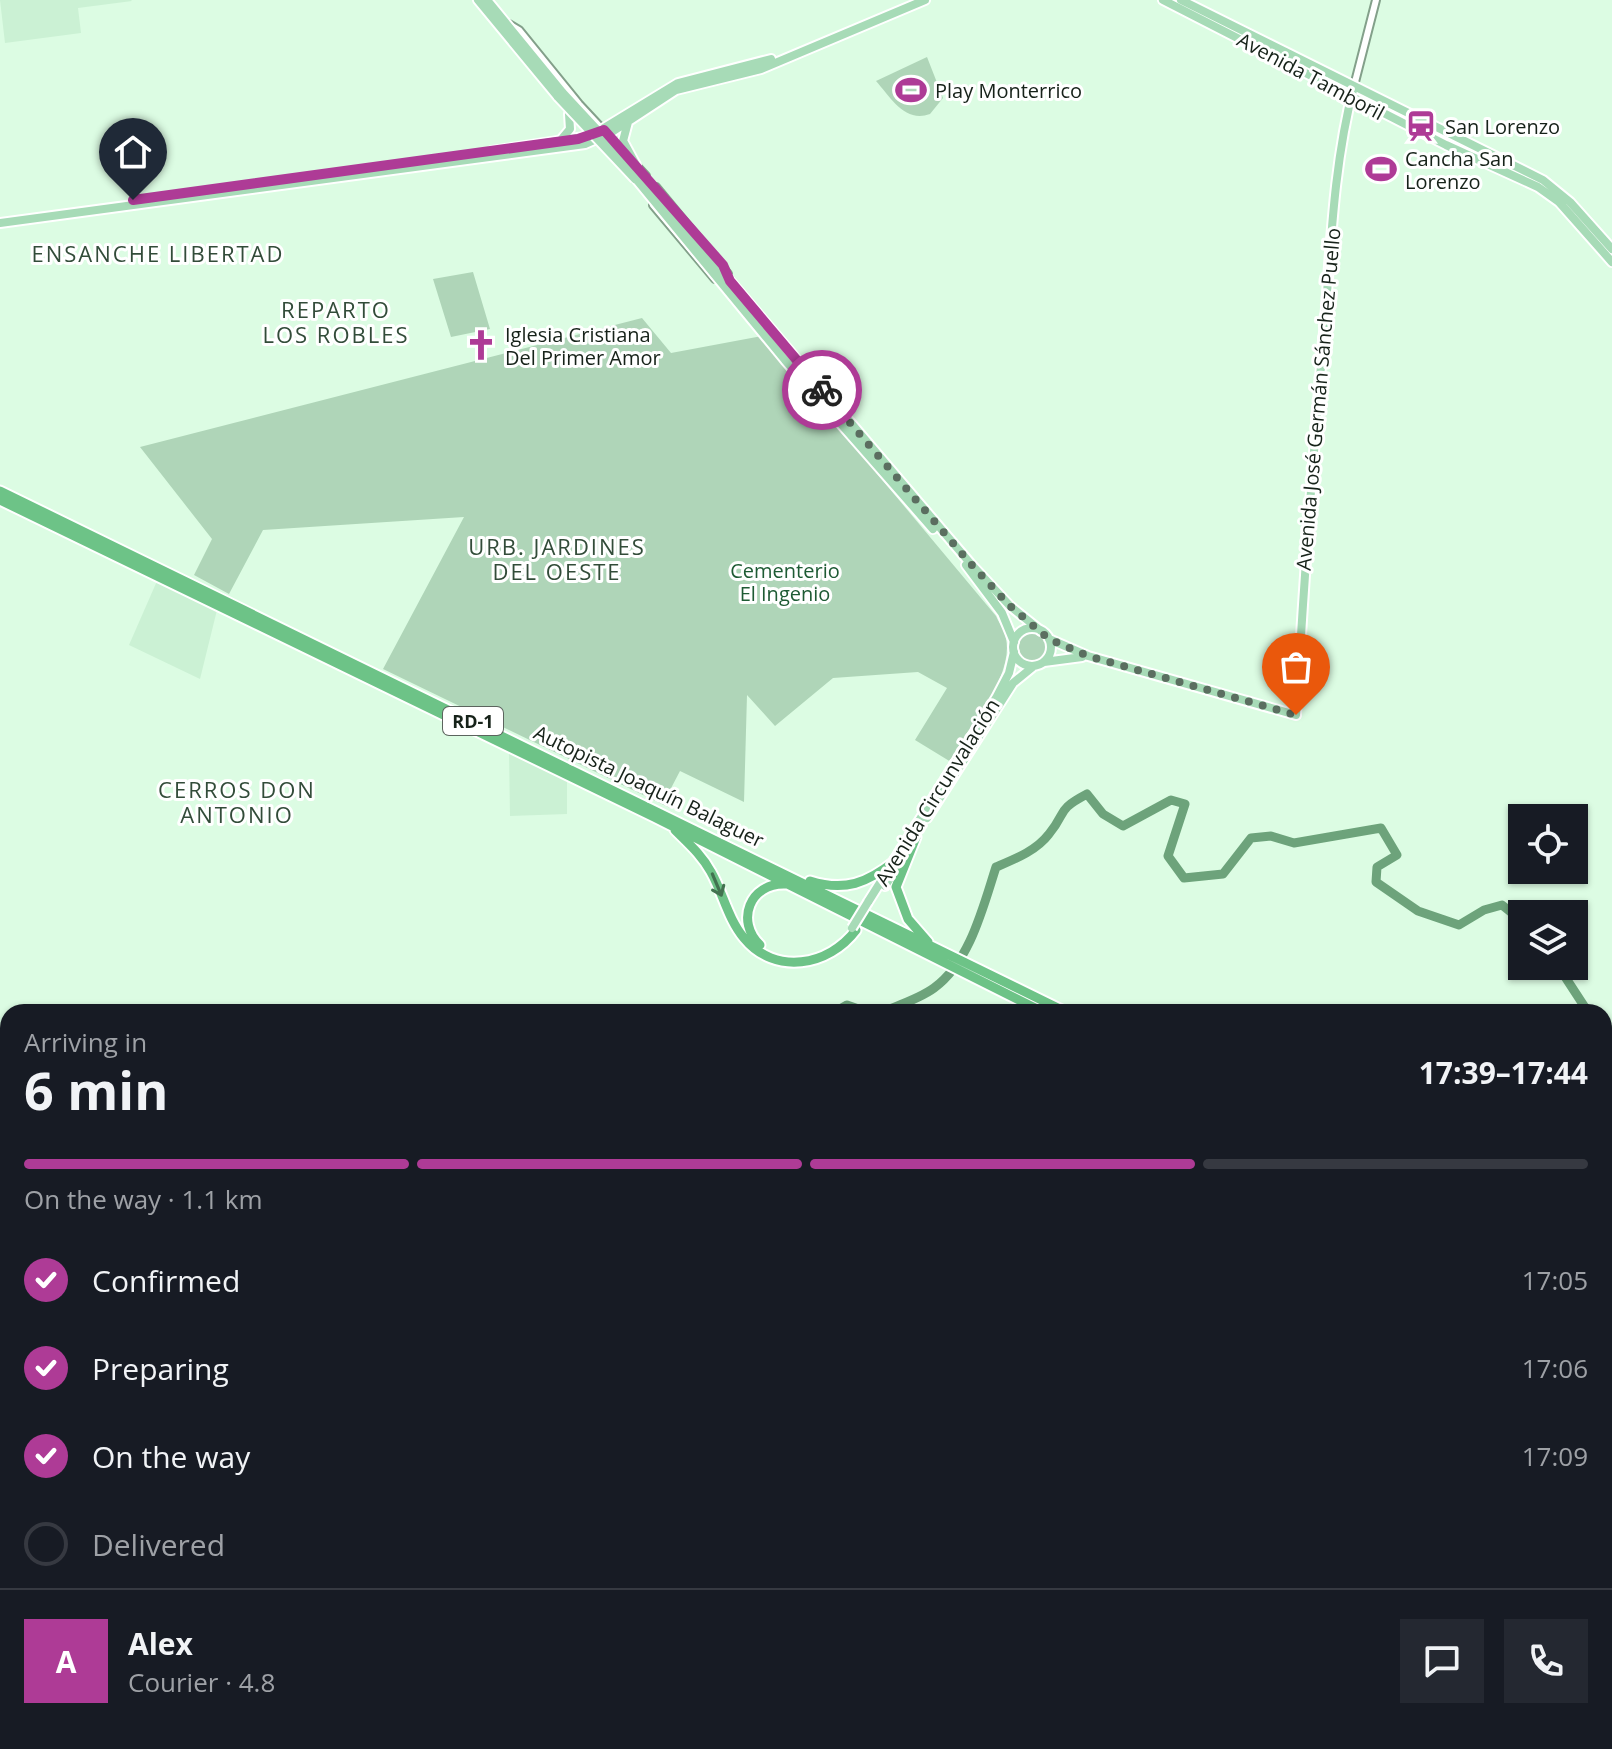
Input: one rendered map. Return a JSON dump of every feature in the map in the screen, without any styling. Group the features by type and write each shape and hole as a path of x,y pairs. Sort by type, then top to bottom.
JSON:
{"highway":[{"name":"Autopista Joaquín Balaguer","path":"0,491 780,870 1029,1004"},
{"name":"Autopista Joaquín Balaguer","path":"0,500 940,955"},
{"path":"202,588 218,586"},
{"path":"669,825 700,855 744,939 763,953 783,961 809,962 829,956 854,929"},
{"path":"916,837 896,887 908,919 940,955"},
{"path":"780,870 831,887 842,887 865,881 895,861"},
{"path":"792,885 763,889 749,906 747,924 761,945 784,956 810,956 838,942 854,929"},
{"name":"Autopista Joaquín Balaguer","path":"967,970 1047,1004"}],"main road":[{"path":"606,132 678,83 756,65 912,0"},
{"path":"0,220 593,139 628,121 670,92 761,69 925,0"},
{"name":"Avenida Tamboril","path":"1163,0 1543,180 1570,202 1612,249"},
{"name":"Avenida Tamboril","path":"1181,0 1353,90 1446,145 1538,187 1559,202 1612,262"},
{"path":"482,1 506,21 560,95"},
{"path":"482,1 560,95 638,177 970,563 1010,606 1049,639 1088,656"},
{"name":"Avenida José Germán Sánchez Puello","path":"1088,656 1296,715 1305,533 1330,242 1353,90"},
{"path":"559,142 570,129 569,114"},
{"path":"628,121 623,141 636,165"},
{"path":"0,220 593,139"},
{"path":"728,284 785,360 989,594 1019,661 1034,666 1088,656"},
{"path":"1014,647 1023,631 1041,631"},
{"path":"1044,662 1050,654 1049,639"},
{"name":"Avenida Circunvalación","path":"854,929 996,698 1009,673 1014,647"},
{"name":"Avenida Circunvalación","path":"870,903 916,837 1013,683 1034,666"}],"street":[{"path":"1353,90 1376,0"},
{"path":"482,1 569,114 643,193 687,250 710,275 728,284"},
{"path":"506,21 519,30 723,265 728,284"}],"shaded area":[{"path":"0,0 132,1 78,8 81,33 5,43"},
{"path":"157,581 217,610 200,679 129,645"},
{"path":"509,751 567,779 567,814 510,816"}],"green space":[{"name":"Play Monterrico","path":"927,57 943,98 930,114 913,115 899,107 876,81"},
{"path":"473,272 490,329 451,337 433,279"},
{"name":"Cementerio El Ingenio","path":"642,318 671,353 762,336 996,616 1006,639 1003,669 997,686 951,762 915,740 947,688 918,672 833,678 775,726 747,695 744,802 680,771 668,794 675,798 670,808 383,669 464,517 263,530 229,594 194,575 212,539 140,447"},
{"path":"1032,631 1043,636 1048,647 1043,658 1032,663 1021,658 1016,647 1021,636"}],"waterway":[{"path":"901,1004 934,988 957,964 974,933 996,867 1038,845 1066,808 1087,794 1103,814 1123,826 1171,800 1185,804 1168,856 1184,878 1223,874 1251,838 1271,836 1294,843 1381,828 1397,855 1377,867 1376,882 1418,911 1459,925 1484,910 1502,905 1508,910"},
{"path":"1567,980 1583,1004"}],"way so far":[{"path":"822,390 970,563 1010,606 1049,639 1088,656 1296,715"}],"place":[{"name":"Play Monterrico","path":"911,90"},
{"name":"San Lorenzo","path":"1421,126"},
{"name":"Cancha San Lorenzo","path":"1381,169"},
{"name":"Iglesia Cristiana Del Primer Amor","path":"481,345"}],"district":[{"name":"ENSANCHE LIBERTAD","path":"158,253"},
{"name":"REPARTO LOS ROBLES","path":"336,322"},
{"name":"URB. JARDINES DEL OESTE","path":"557,558"},
{"name":"CERROS DON ANTONIO","path":"237,802"}],"route":[{"path":"133,200 578,139 604,130 723,265 730,281 822,390"}]}
